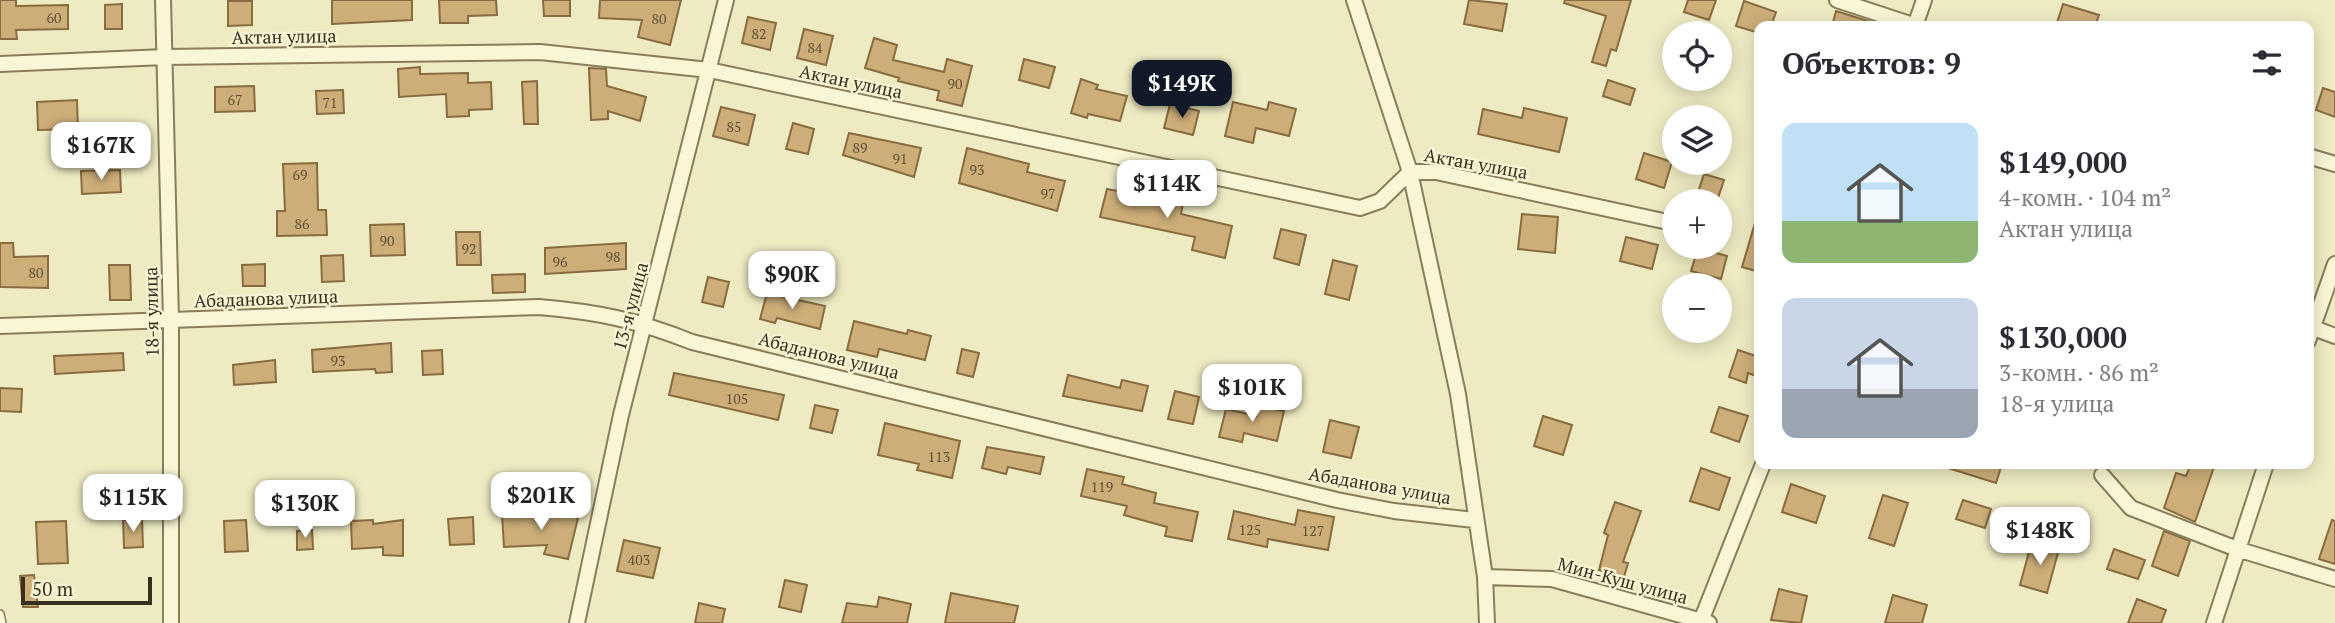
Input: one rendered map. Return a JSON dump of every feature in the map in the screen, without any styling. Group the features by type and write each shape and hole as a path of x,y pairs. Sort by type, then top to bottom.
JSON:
{"street":[{"name":"18-я улица","path":"163,0 171,320 172,623"},
{"name":"13-я улица","path":"577,623 621,415 726,0"},
{"path":"1354,0 1410,172 1458,394 1474,520 1485,577 1487,623"},
{"path":"1837,0 1900,21"},
{"path":"1917,21 1924,0"},
{"name":"Актан улица","path":"0,64 165,57 540,52 709,70 1360,208 1380,201 1410,172 1436,172 1662,221"},
{"path":"2314,158 2335,164"},
{"path":"2314,321 2335,264"},
{"name":"Абаданова улица","path":"0,326 539,307 601,312 646,323 692,342 1323,496 1394,511 1474,520"},
{"path":"2314,333 2335,336"},
{"path":"1705,622 1761,469"},
{"path":"2214,623 2264,469"},
{"path":"2102,475 2131,508 2237,549 2335,579"},
{"name":"Мин-Куш улица","path":"1485,577 1552,579 1705,622"}],"lane":[{"path":"0,614 2,623"}],"building":[{"path":"0,0 16,0 16,6 68,5 68,29 16,30 17,39 0,39"},
{"path":"332,0 412,0 412,20 332,24"},
{"path":"439,0 496,0 497,15 468,16 468,23 440,23"},
{"path":"543,0 570,0 570,16 544,16"},
{"path":"600,0 681,0 670,45 638,37 642,20 599,18"},
{"path":"1469,0 1507,4 1502,31 1464,24"},
{"path":"1565,0 1631,0 1616,51 1611,49 1606,66 1592,62 1606,16 1564,3"},
{"path":"1688,0 1716,0 1709,20 1684,12"},
{"path":"228,1 252,1 252,25 228,26"},
{"path":"1744,1 1776,12 1773,21 1754,21 1754,31 1736,26"},
{"path":"122,4 122,29 105,29 105,5"},
{"path":"2063,4 2099,15 2097,21 2058,21"},
{"path":"1836,11 1868,21 1833,21"},
{"path":"748,17 776,23 770,50 742,43"},
{"path":"804,29 833,36 826,65 797,58"},
{"path":"874,38 897,45 893,60 944,72 947,59 972,66 962,106 937,100 939,91 898,81 899,78 865,68"},
{"path":"1024,59 1055,67 1049,88 1019,80"},
{"path":"420,67 420,74 468,73 468,83 491,82 492,109 469,110 469,116 447,117 446,94 399,97 398,69"},
{"path":"589,68 606,69 607,86 646,97 640,121 608,111 608,119 591,120"},
{"path":"1081,79 1098,85 1096,89 1127,96 1120,121 1088,114 1087,118 1071,113"},
{"path":"1608,80 1635,89 1630,105 1603,96"},
{"path":"537,81 538,124 524,124 522,82"},
{"path":"254,86 255,111 215,112 215,87"},
{"path":"2323,88 2335,92 2335,117 2316,110"},
{"path":"343,90 344,113 317,114 316,91"},
{"path":"77,100 78,129 38,130 37,102"},
{"path":"1233,102 1267,110 1269,102 1296,109 1289,136 1256,128 1253,143 1225,136"},
{"path":"1170,104 1199,111 1193,135 1164,128"},
{"path":"721,107 755,115 748,145 713,136"},
{"path":"1524,108 1567,118 1559,152 1478,134 1483,109 1522,118"},
{"path":"793,123 814,129 808,154 786,149"},
{"path":"849,133 921,148 914,177 843,155"},
{"path":"967,148 1029,164 1027,172 1065,181 1057,211 959,183"},
{"path":"1644,153 1662,159 1662,175 1668,175 1664,188 1636,179"},
{"path":"317,163 318,210 326,210 327,235 277,236 277,211 285,211 283,164"},
{"path":"120,170 121,192 82,194 81,171"},
{"path":"1704,175 1724,180 1721,189 1699,189"},
{"path":"1107,189 1183,203 1181,214 1232,226 1225,258 1192,250 1195,237 1100,217"},
{"path":"1522,214 1558,217 1555,253 1518,249"},
{"path":"404,224 405,255 371,256 370,225"},
{"path":"1754,226 1754,271 1742,267"},
{"path":"1281,229 1306,235 1299,265 1274,258"},
{"path":"456,232 480,232 481,265 457,265"},
{"path":"1626,237 1658,245 1652,269 1620,261"},
{"path":"0,243 13,243 14,257 48,256 48,288 0,287"},
{"path":"626,243 626,269 545,274 545,248"},
{"path":"343,255 344,281 322,282 321,256"},
{"path":"1695,259 1726,259 1723,273 1691,271"},
{"path":"1333,260 1357,266 1349,300 1325,294"},
{"path":"265,264 265,286 243,286 242,265"},
{"path":"109,265 130,265 131,300 110,300"},
{"path":"525,274 525,292 493,293 492,275"},
{"path":"708,277 729,282 723,307 702,302"},
{"path":"767,293 825,306 820,329 777,318 775,323 760,319"},
{"path":"854,321 907,334 908,330 931,336 925,360 879,349 877,357 847,350"},
{"path":"391,343 392,372 376,373 375,369 313,372 312,350"},
{"path":"962,349 979,353 973,377 957,373"},
{"path":"442,350 443,374 423,375 422,351"},
{"path":"1738,350 1754,355 1754,375 1748,373 1746,383 1729,377"},
{"path":"123,353 124,370 55,374 54,356"},
{"path":"275,360 276,382 234,385 233,365"},
{"path":"674,373 784,395 778,420 669,395"},
{"path":"1068,375 1120,388 1122,380 1148,386 1142,411 1063,396"},
{"path":"0,388 22,389 21,412 0,411"},
{"path":"1175,391 1199,397 1193,424 1168,419"},
{"path":"815,405 838,410 832,433 810,428"},
{"path":"1258,406 1284,411 1277,441 1244,433 1242,442 1219,437 1226,409 1256,416"},
{"path":"1719,407 1748,416 1739,442 1711,432"},
{"path":"1543,416 1572,425 1563,455 1534,446"},
{"path":"1330,420 1359,427 1351,458 1323,452"},
{"path":"885,423 960,441 952,478 917,470 919,464 878,455"},
{"path":"987,447 1044,457 1040,474 1008,467 1006,474 982,468"},
{"path":"1701,468 1730,478 1719,510 1690,501"},
{"path":"1087,469 1124,477 1122,484 1156,493 1154,503 1198,512 1192,541 1165,536 1167,527 1124,515 1127,506 1081,496"},
{"path":"1951,469 2000,469 1996,483"},
{"path":"2189,469 2213,469 2195,522 2164,508 2176,473 2186,476"},
{"path":"1791,484 1825,496 1816,523 1782,512"},
{"path":"1883,495 1908,503 1894,546 1869,538"},
{"path":"1963,500 1991,509 1985,528 1956,519"},
{"path":"1615,502 1641,511 1623,562 1628,563 1624,577 1599,570 1608,535 1604,533"},
{"path":"1298,510 1334,517 1328,550 1268,539 1267,547 1228,539 1234,511 1295,525"},
{"path":"559,512 578,518 568,559 544,554 547,545 504,547 502,515"},
{"path":"473,517 474,544 450,545 448,519"},
{"path":"142,519 143,547 124,548 123,520"},
{"path":"246,520 248,551 225,552 224,521"},
{"path":"373,520 373,524 403,520 403,556 383,555 383,547 352,549 351,521"},
{"path":"2332,520 2335,521 2335,564 2319,559"},
{"path":"66,521 68,563 38,564 36,522"},
{"path":"312,530 313,549 297,550 297,531"},
{"path":"2164,531 2190,541 2178,576 2152,566"},
{"path":"624,540 660,548 653,578 617,571"},
{"path":"2032,541 2059,549 2047,593 2020,585"},
{"path":"2114,549 2145,560 2138,579 2107,569"},
{"path":"34,575 38,607 23,607 20,576"},
{"path":"785,580 807,585 801,612 779,607"},
{"path":"1779,589 1807,596 1801,623 1771,620"},
{"path":"951,593 1018,606 1014,623 945,623"},
{"path":"1893,595 1927,605 1922,623 1885,623"},
{"path":"879,597 911,604 907,623 842,623 847,603 877,607"},
{"path":"2137,599 2166,610 2161,623 2128,623"},
{"path":"699,603 725,609 722,623 695,623"}]}
